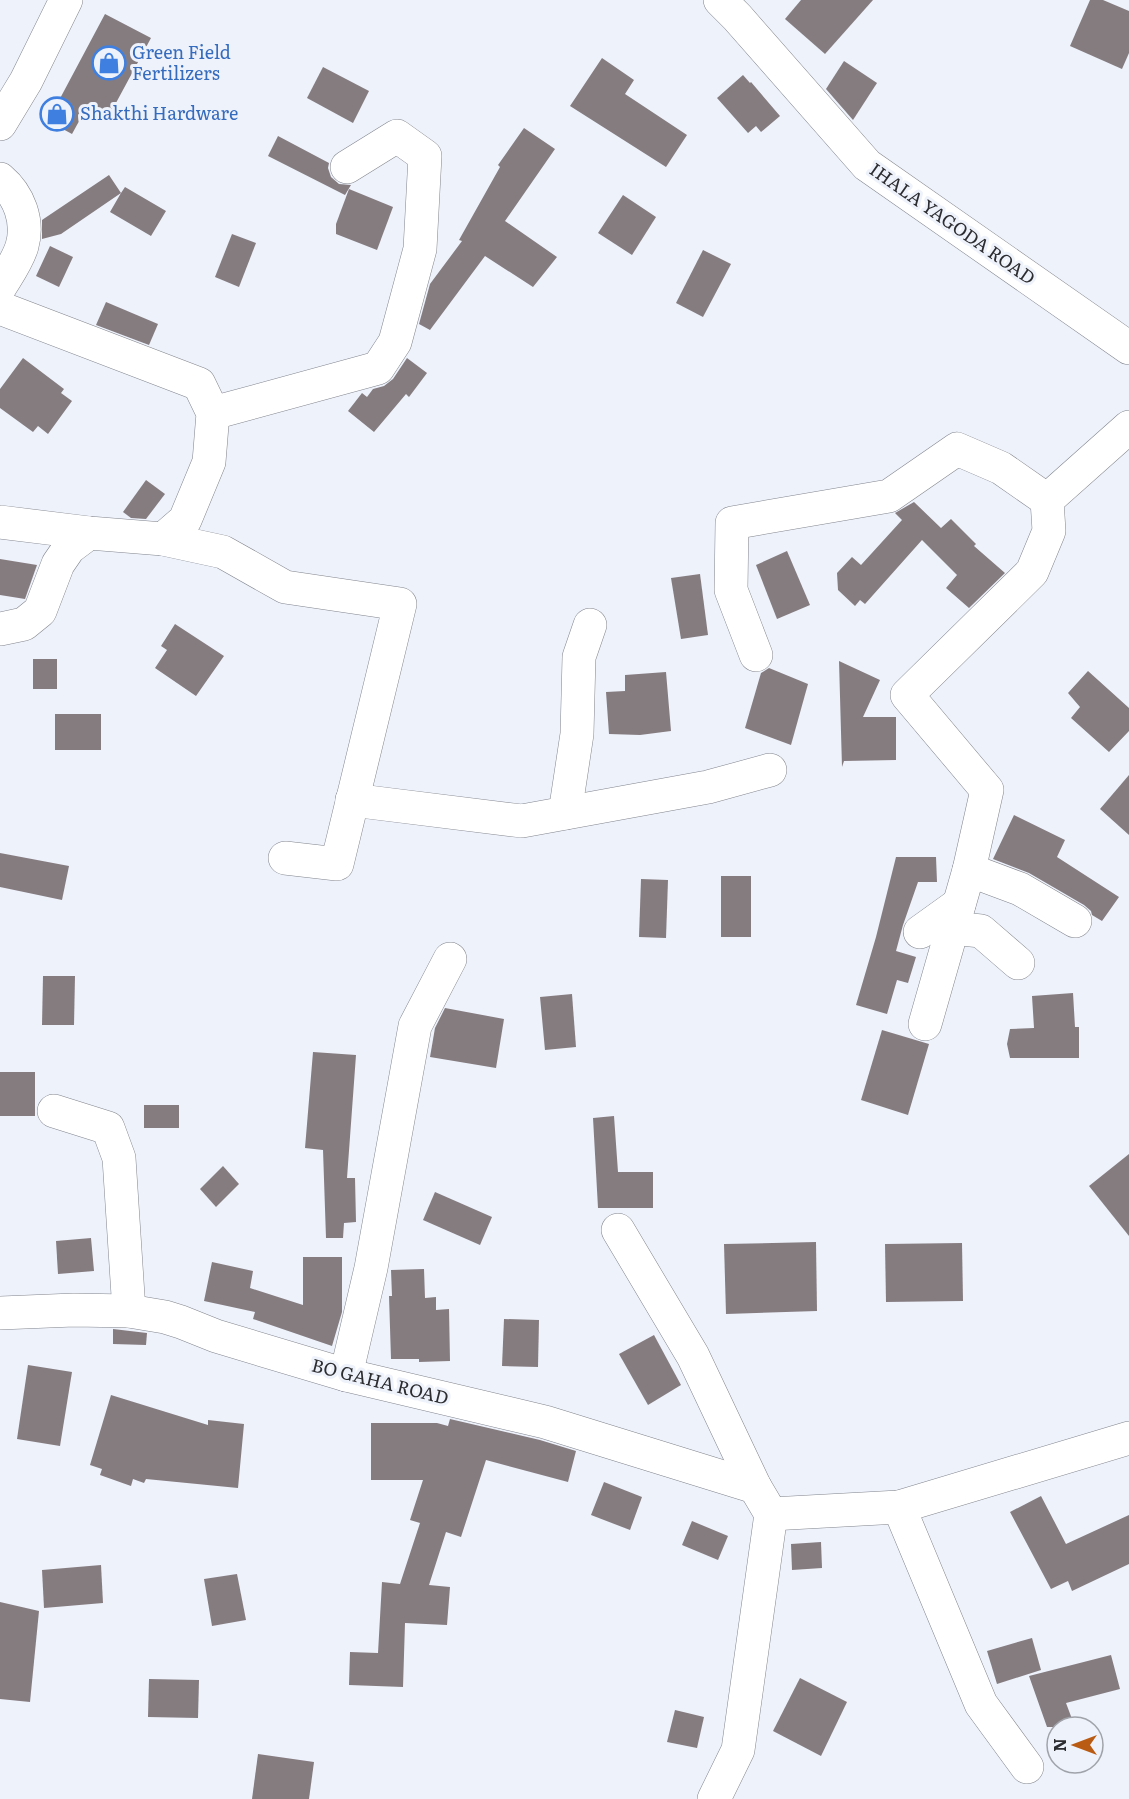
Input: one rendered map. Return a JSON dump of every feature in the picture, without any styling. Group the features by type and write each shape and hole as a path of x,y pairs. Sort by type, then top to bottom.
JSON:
{"street":[{"path":"0,124 26,81 66,0"},
{"name":"IHALA YAGODA ROAD","path":"738,6 867,165 1129,348"},
{"path":"213,413 378,368 395,342 420,249 425,156 397,136 347,167"},
{"path":"0,179 18,199 25,230 23,245 0,287"},
{"path":"0,308 199,384 213,413 209,462 184,520 164,538"},
{"path":"1047,500 1129,427"},
{"path":"756,655 731,590 732,523 889,496 957,449 1001,468 1047,500"},
{"path":"925,1024 969,870 987,790 907,695 1032,572 1049,531 1047,500"},
{"path":"0,522 89,533 164,538 223,552 285,587 400,604 337,864 285,858"},
{"path":"0,629 24,624 40,611 58,564 69,548 89,533"},
{"path":"565,813 577,734 579,657 591,625"},
{"path":"352,800 522,821 708,787 770,770"},
{"path":"969,870 1020,889 1075,921"},
{"path":"920,932 956,916"},
{"path":"956,916 981,932 1018,963"},
{"path":"346,1375 371,1268 415,1026 450,959"},
{"path":"54,1111 108,1128 119,1158 129,1311"},
{"path":"618,1230 693,1356 763,1500 738,1750 714,1799"},
{"name":"BO GAHA ROAD","path":"0,1313 74,1310 129,1311 181,1322 216,1336 346,1375 546,1422 763,1500"},
{"path":"763,1500 899,1507 1129,1438"},
{"path":"899,1507 981,1704 1027,1767"}],"building":[{"path":"801,0 873,0 825,54 785,19"},
{"path":"1090,0 1103,0 1129,11 1129,53 1122,69 1070,46"},
{"path":"105,14 151,38 110,114 89,103 72,134 48,121"},
{"path":"602,58 634,80 625,94 687,135 666,167 570,106"},
{"path":"844,61 877,83 853,120 826,89"},
{"path":"323,67 369,91 353,123 307,98"},
{"path":"743,75 780,116 761,132 756,126 748,133 717,98"},
{"path":"524,128 555,149 505,221 557,257 533,287 485,256 430,330 419,324 430,284 462,241 459,240 500,167 498,165"},
{"path":"278,136 329,163 331,177 339,184 351,185 345,195 268,156"},
{"path":"109,175 121,193 61,234 42,239 42,220"},
{"path":"125,187 166,211 151,236 110,212"},
{"path":"349,189 393,207 377,250 336,234 336,224"},
{"path":"623,195 656,217 632,255 598,233"},
{"path":"232,234 256,243 239,287 215,277"},
{"path":"50,246 73,257 59,287 36,276"},
{"path":"703,250 731,264 703,317 676,303"},
{"path":"106,302 158,324 149,345 96,325"},
{"path":"23,358 64,389 61,393 72,401 48,434 38,426 33,432 0,408 0,389"},
{"path":"407,358 427,373 409,397 406,394 374,432 348,411 362,393 367,397 373,389 384,386 393,379"},
{"path":"146,480 165,494 146,519 131,518 123,512"},
{"path":"914,502 941,528 951,519 976,544 974,546 1005,573 969,608 946,588 957,575 922,540 865,604 860,600 855,606 838,590 837,573 852,557 861,565 902,520 895,513"},
{"path":"787,551 810,605 777,619 756,565"},
{"path":"0,559 37,565 25,599 0,595"},
{"path":"700,574 708,635 681,639 671,578"},
{"path":"175,624 224,656 196,696 155,668 167,650 161,646"},
{"path":"33,659 57,659 57,689 33,689"},
{"path":"839,661 880,680 863,717 896,717 896,760 844,761 842,767"},
{"path":"769,668 808,684 791,745 745,728 761,673"},
{"path":"1088,671 1129,708 1129,731 1109,752 1071,718 1080,707 1068,693"},
{"path":"666,672 671,731 640,735 609,734 606,692 625,691 625,675"},
{"path":"55,714 101,714 101,750 55,750"},
{"path":"1129,775 1129,835 1100,809"},
{"path":"1014,815 1065,840 1057,857 1119,897 1102,921 1092,915 1084,905 1029,873 993,859"},
{"path":"0,853 69,866 62,900 0,887"},
{"path":"896,857 936,857 937,882 918,882 896,951 916,957 908,983 897,980 887,1014 856,1005"},
{"path":"721,876 751,876 751,937 721,937"},
{"path":"641,879 668,880 666,938 639,937"},
{"path":"43,976 75,976 74,1025 42,1025"},
{"path":"1073,993 1075,1027 1079,1027 1079,1058 1010,1058 1007,1044 1010,1029 1034,1028 1032,996"},
{"path":"572,994 576,1047 545,1050 540,997"},
{"path":"445,1008 504,1019 496,1068 430,1057 435,1028"},
{"path":"882,1030 929,1044 908,1115 861,1100"},
{"path":"313,1052 356,1055 347,1178 355,1178 356,1222 344,1223 343,1238 326,1238 323,1150 305,1148"},
{"path":"0,1072 35,1072 35,1116 0,1116"},
{"path":"144,1105 179,1105 179,1128 144,1128"},
{"path":"614,1116 618,1172 653,1172 653,1208 598,1208 593,1118"},
{"path":"1129,1154 1129,1236 1089,1186"},
{"path":"223,1166 239,1184 216,1207 200,1189"},
{"path":"435,1192 492,1217 480,1245 423,1220"},
{"path":"91,1238 94,1271 58,1274 56,1241"},
{"path":"816,1242 817,1311 726,1314 724,1244"},
{"path":"962,1243 963,1301 886,1302 885,1244"},
{"path":"303,1257 342,1257 342,1312 332,1346 253,1319 255,1312 204,1301 212,1262 253,1271 250,1288 303,1305"},
{"path":"424,1269 425,1298 436,1297 436,1310 449,1309 450,1361 419,1362 419,1359 391,1359 389,1296 392,1296 391,1270"},
{"path":"504,1319 539,1320 538,1367 502,1366"},
{"path":"113,1329 147,1333 146,1345 113,1344"},
{"path":"654,1335 681,1385 648,1405 619,1354"},
{"path":"28,1365 72,1372 60,1446 17,1439"},
{"path":"111,1395 208,1425 208,1420 244,1424 238,1488 146,1479 144,1483 133,1479 131,1486 100,1475 102,1469 90,1465"},
{"path":"450,1419 540,1440 576,1451 568,1482 486,1460 461,1537 446,1532 429,1585 450,1587 447,1625 405,1623 403,1687 349,1685 350,1652 378,1653 382,1582 400,1584 420,1523 410,1520 423,1480 371,1480 371,1423 437,1423 448,1426"},
{"path":"604,1482 642,1497 630,1530 591,1515"},
{"path":"1041,1496 1066,1544 1129,1515 1129,1564 1072,1591 1068,1581 1051,1589 1010,1512"},
{"path":"692,1521 728,1536 718,1560 682,1545"},
{"path":"821,1542 822,1568 792,1570 791,1544"},
{"path":"101,1565 103,1603 44,1608 42,1570"},
{"path":"237,1574 246,1620 212,1626 204,1579"},
{"path":"0,1602 39,1611 30,1702 0,1699"},
{"path":"1032,1638 1041,1670 997,1684 987,1651"},
{"path":"1111,1655 1120,1689 1066,1703 1070,1715 1045,1715 1045,1721 1029,1676"},
{"path":"800,1678 847,1702 821,1756 773,1731"},
{"path":"149,1679 199,1680 198,1718 148,1717"},
{"path":"675,1710 704,1717 697,1748 667,1742"},
{"path":"258,1754 314,1762 309,1799 252,1799"}],"place":[{"name":"Green Field Fertilizers","path":"109,63"},
{"name":"Shakthi Hardware","path":"57,114"}]}
